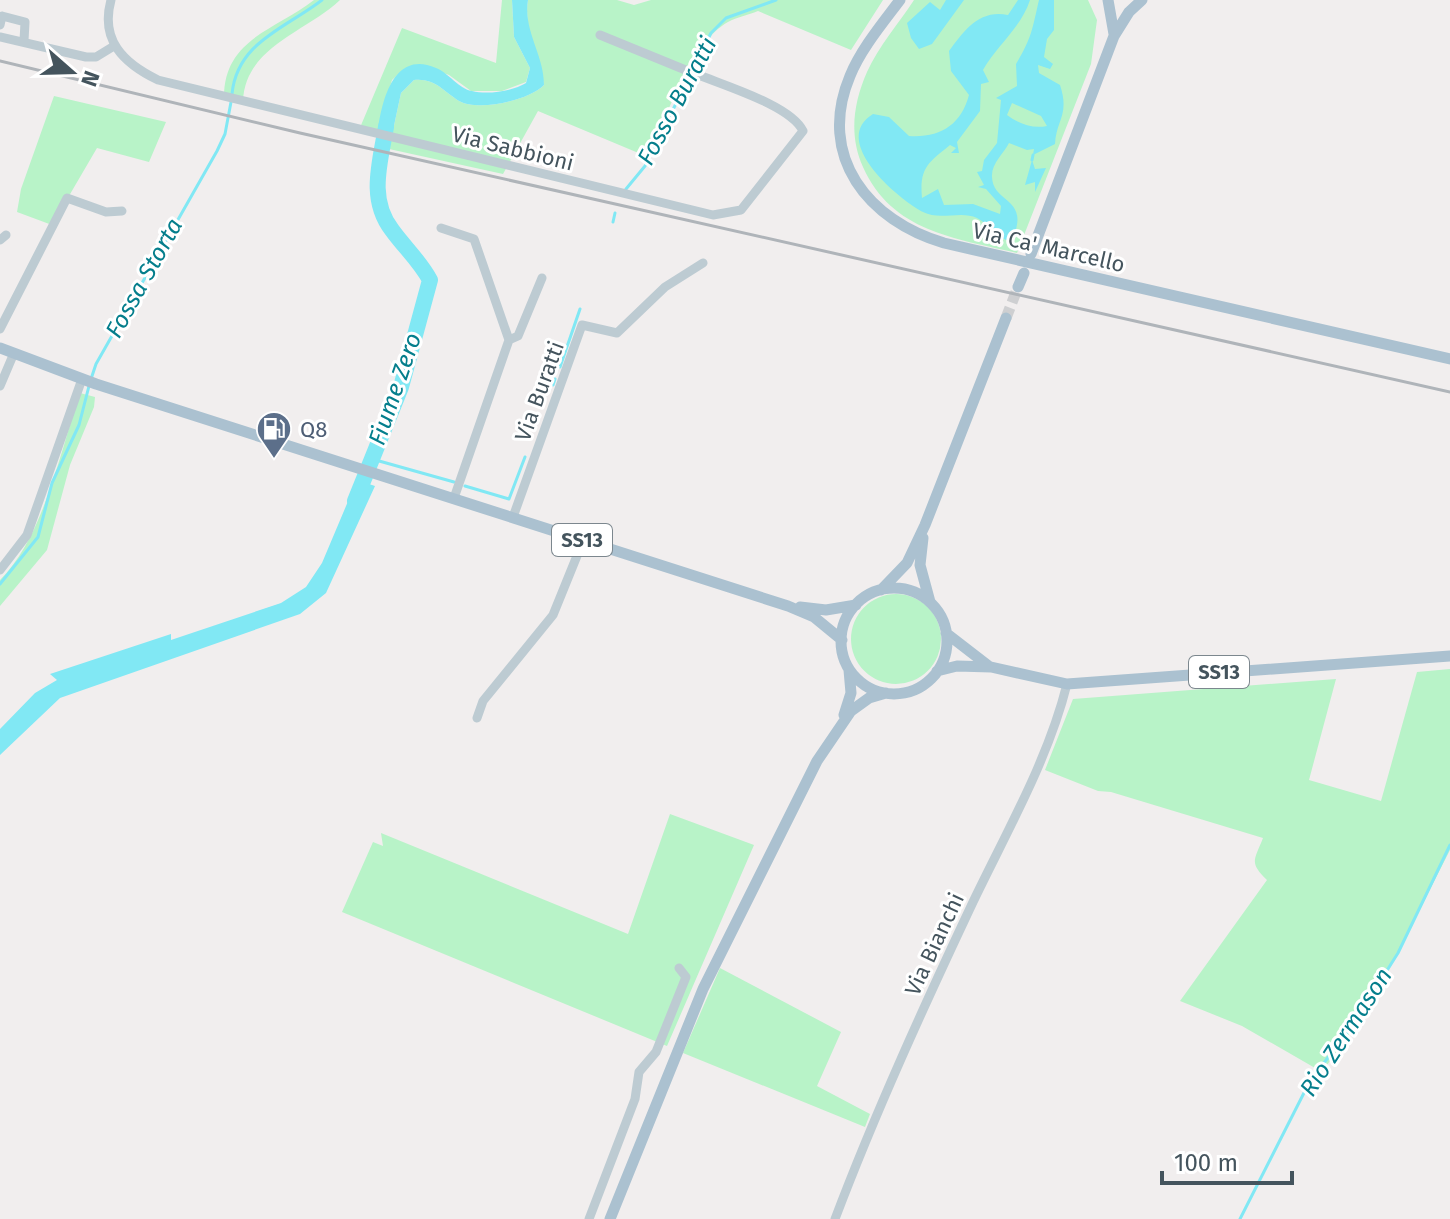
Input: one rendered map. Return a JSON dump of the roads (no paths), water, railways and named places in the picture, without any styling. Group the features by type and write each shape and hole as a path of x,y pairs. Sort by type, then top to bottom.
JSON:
{"main road":[{"name":"Via Ca' Marcello","path":"900,0 850,75 840,120 844,153 854,180 871,204 893,222 944,243 1450,359"},
{"path":"1108,0 1114,36"},
{"name":"Via Ca' Marcello","path":"1031,254 1114,36 1129,12 1142,0"},
{"path":"1018,287 1024,273"},
{"path":"881,590 907,563 925,525 1006,318"},
{"name":"SS13","path":"0,348 96,384 788,606 814,617 842,640"},
{"path":"925,525 920,565 930,602"},
{"path":"881,590 910,590 930,602"},
{"name":"SS13","path":"788,606 826,610 856,605 881,590"},
{"name":"SS13","path":"930,602 941,616 946,633 991,667"},
{"path":"610,1219 703,989 759,874 841,723 851,693 842,640 846,620 856,605"},
{"path":"937,671 946,650 946,633"},
{"name":"SS13","path":"886,693 914,689 937,671 957,666 991,667 1067,684 1450,656"},
{"path":"848,666 862,682 886,693"},
{"path":"841,723 861,703 886,693"}],"street":[{"path":"0,37 96,57 114,46 107,16 111,0"},
{"path":"0,25 2,16 25,22 24,41"},
{"name":"Via Sabbioni","path":"114,46 136,69 158,80 713,215 729,215 741,210 803,131 799,121 767,103 600,35"},
{"path":"0,329 67,198 106,212 122,211"},
{"path":"441,228 474,239 509,340 454,498"},
{"name":"Via Buratti","path":"513,517 582,325 617,333 665,287 703,263"},
{"path":"509,340 518,336 542,278"},
{"path":"0,386 14,353"},
{"path":"0,570 27,535 82,379"},
{"path":"477,718 483,701 553,615 583,541"},
{"name":"Via Bianchi","path":"835,1219 860,1154 954,943 1056,728 1067,684"},
{"path":"589,1219 635,1099 639,1072 656,1052 686,977 679,968"}],"water":[{"path":"512,0 528,0 528,22 541,63 544,85 516,100 479,105 459,101 433,83 414,80 401,93 389,149 376,146 389,88 407,67 420,64 436,68 467,90 478,92 507,90 526,83 530,68 514,37"},
{"path":"946,0 964,0 932,44 919,49 911,38 907,23 930,2 940,10"},
{"path":"1018,0 1030,0 1021,19 983,70 989,82 981,84 980,111 957,142 959,153 951,153 956,148 950,145 927,166 922,179 922,198 938,189 944,205 973,204 1000,214 1001,206 986,189 978,187 984,185 977,172 982,171 984,160 997,143 1001,100 996,98 1017,86 1016,64 1031,33 1039,0 1054,0 1054,30 1047,39 1044,57 1053,64 1050,69 1038,65 1039,73 1060,85 1063,111 1055,144 1033,155 1034,149 1027,150 1009,143 994,168 994,186 1017,215 1013,238 1006,240 977,218 930,215 912,205 872,168 859,139 861,125 873,114 889,117 909,136 930,135 948,128 961,114 969,95 951,71 949,51 981,18 1008,15","holes":["1012,103 1041,116 1047,126 1026,125 1007,115"]},
{"path":"1032,160 1035,169 1046,168 1035,192 1035,182 1025,185"},
{"path":"357,480 375,486 326,593 300,614 60,698 0,755 0,729 35,693 57,680 50,674 171,634 171,640 281,603 306,587 322,563"}],"waterway":[{"name":"Fossa Storta","path":"232,94 236,76 253,49 322,0"},
{"name":"Fosso Buratti","path":"626,189 645,166 711,33 726,18 776,0"},
{"name":"Fossa Storta","path":"91,379 96,364 217,151 225,134 231,102"},
{"name":"Fiume Zero","path":"355,501 401,387 430,280 392,230 380,206 378,180 386,127"},
{"path":"1032,160 1033,155"},
{"name":"Fosso Buratti","path":"613,222 615,213"},
{"name":"Fosso Buratti","path":"560,367 580,309"},
{"name":"Fosso Buratti","path":"553,385 555,379"},
{"name":"Fossa Storta","path":"0,584 38,537 52,483 79,425 89,386"},
{"name":"Fosso Buratti","path":"465,486 509,499 525,457"},
{"name":"Fosso Buratti","path":"372,459 454,482"},
{"name":"Rio Zermason","path":"1240,1219 1310,1081 1350,1029 1398,953 1450,845"}],"tunnel":[{"path":"1006,318 1018,287"}],"railway":[{"path":"0,61 300,133 1450,392"}],"place":[{"name":"Q8","path":"274,460"}]}
